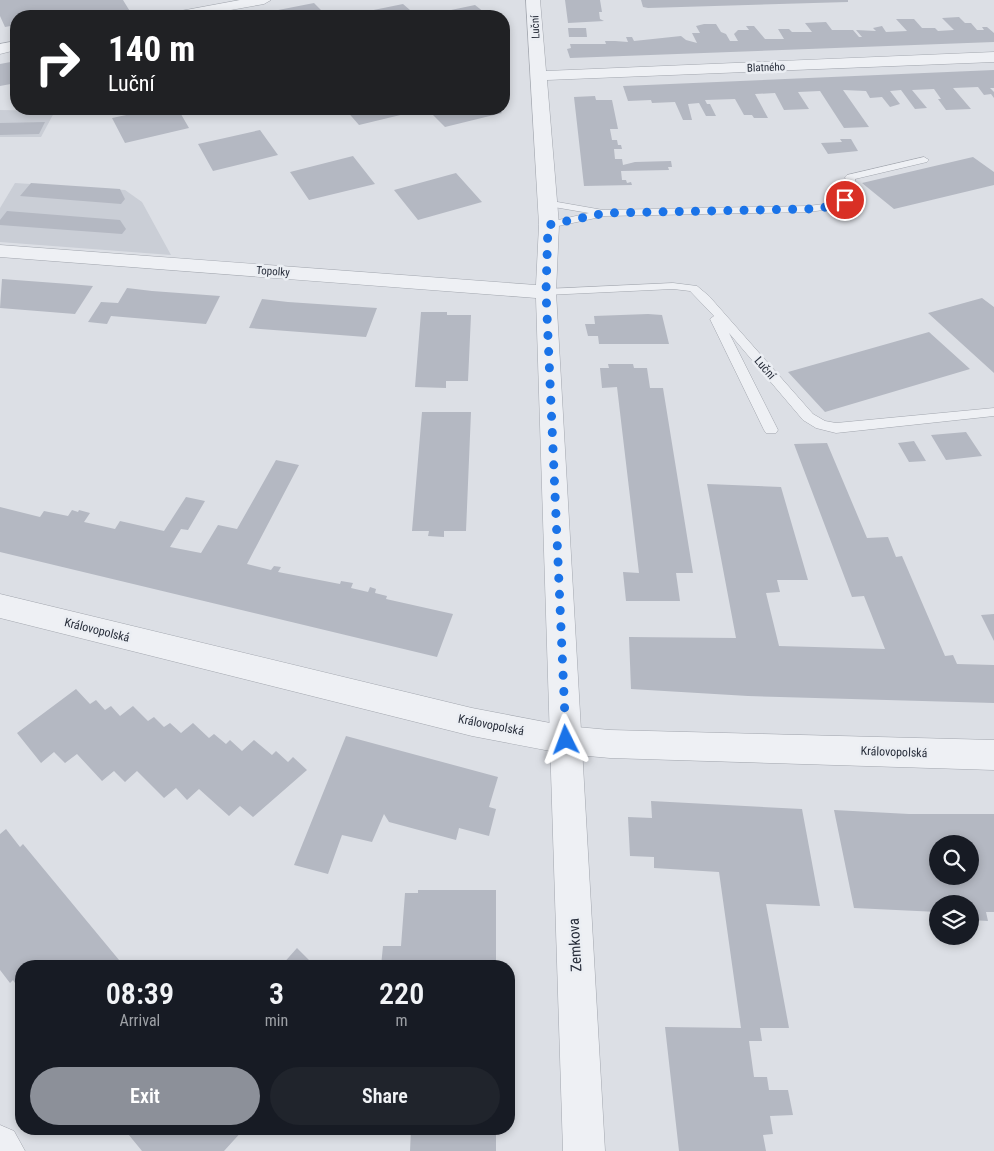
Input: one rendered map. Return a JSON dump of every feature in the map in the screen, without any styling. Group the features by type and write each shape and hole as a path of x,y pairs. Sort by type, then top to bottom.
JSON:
{"street":[{"path":"201,10 236,2 264,0"},
{"name":"Luční","path":"533,0 548,225 546,292 566,740"},
{"name":"Blatného","path":"538,76 994,57"},
{"name":"Topolky","path":"0,251 546,292"},
{"name":"Královopolská","path":"0,606 472,722 566,740 610,744 994,755"},
{"name":"Zemkova","path":"566,740 584,1151"},
{"path":"0,1146 4,1151"}],"lane":[{"path":"546,203 605,213 808,209 836,206 854,195 850,177 924,160"},
{"path":"548,225 605,213"},
{"name":"Luční","path":"546,292 673,286 692,288 705,298 808,417 821,425 836,428 994,412"},
{"path":"705,298 771,430"}],"shaded area":[{"path":"0,110 10,110 10,115 53,115 41,137 0,137"},
{"path":"15,183 125,190 142,202 171,255 0,242 0,208"}],"building":[{"path":"0,0 123,0 129,10 10,10 10,26 5,27 0,16"},
{"path":"565,0 600,0 602,12 599,12 600,19 604,21 568,23"},
{"path":"641,0 848,0 848,2 648,8 643,7"},
{"path":"314,3 321,10 278,10"},
{"path":"403,4 410,10 374,10"},
{"path":"475,5 481,10 451,10"},
{"path":"959,17 965,23 971,23 977,30 984,30 982,27 987,27 994,33 994,42 570,58 567,49 571,48 570,44 606,44 605,41 628,42 626,37 632,37 634,41 681,36 686,40 697,43 692,33 700,33 696,26 704,24 716,24 730,41 738,41 734,34 738,30 749,30 746,26 754,26 765,39 784,39 778,29 789,29 792,32 812,32 805,23 826,22 832,30 853,30 859,37 862,37 856,30 876,31 873,28 882,26 886,32 907,31 896,19 914,19 922,28 935,28 938,31 954,30 942,18"},
{"path":"568,28 586,28 587,37 569,37"},
{"path":"10,62 10,84 0,86 0,64"},
{"path":"994,70 994,88 990,88 994,92 994,98 991,94 984,95 978,87 953,88 971,109 946,110 934,89 912,90 927,108 915,109 901,90 890,91 900,104 890,107 882,97 870,98 866,91 843,90 869,127 844,128 820,91 798,92 809,109 784,110 775,93 755,94 768,118 754,118 752,115 744,115 735,99 705,100 707,104 710,104 716,116 706,116 699,103 688,104 692,120 683,120 675,102 628,101 623,86"},
{"path":"595,96 596,100 612,100 618,129 610,129 612,140 617,140 618,145 621,145 622,149 614,149 615,159 622,159 623,165 635,162 671,161 672,167 668,167 669,170 621,171 622,180 626,180 627,183 631,182 632,185 584,186 574,97"},
{"path":"126,115 181,115 189,128 125,143 112,118"},
{"path":"350,115 400,115 359,125"},
{"path":"433,115 494,115 445,127"},
{"path":"45,122 39,134 0,135 0,123"},
{"path":"260,130 278,155 213,171 198,144"},
{"path":"840,139 851,139 858,151 828,154 821,143 842,142"},
{"path":"353,156 375,184 309,200 290,172"},
{"path":"973,157 994,172 994,185 894,209 862,183"},
{"path":"456,173 482,202 418,220 394,190"},
{"path":"31,183 120,189 125,199 121,204 20,196"},
{"path":"7,211 120,220 126,229 122,234 0,225 0,220"},
{"path":"2,279 93,286 75,314 0,308"},
{"path":"127,288 220,296 206,324 111,316 107,324 88,322 101,302 118,303"},
{"path":"982,298 994,307 994,373 928,313"},
{"path":"262,299 377,308 366,337 249,328"},
{"path":"421,312 447,312 447,315 471,315 468,381 446,381 446,388 415,387"},
{"path":"662,315 669,344 599,344 598,336 588,336 585,324 595,324 594,316"},
{"path":"929,332 970,369 825,412 788,372"},
{"path":"608,364 633,364 634,368 647,368 650,388 663,388 693,573 676,573 680,601 626,601 623,572 639,573 617,387 602,388 600,368 609,368"},
{"path":"422,412 471,412 466,531 444,531 444,537 428,536 429,531 412,531"},
{"path":"966,432 982,456 946,460 931,435"},
{"path":"914,441 926,461 909,462 898,443"},
{"path":"827,443 867,538 888,537 896,557 902,556 945,656 953,655 957,664 994,665 994,703 748,696 631,689 629,637 736,638 707,484 781,487 808,580 777,580 780,592 766,593 779,646 885,649 864,596 852,597 794,444"},
{"path":"276,460 299,465 247,564 271,570 274,566 281,567 278,572 340,584 341,581 353,583 351,588 368,592 370,587 376,589 375,593 387,596 386,599 453,614 437,657 0,552 0,507 40,517 44,511 68,516 72,510 78,512 79,510 90,513 84,522 115,529 120,521 164,531 186,497 205,501 188,530 181,529 170,547 201,553 218,525 237,529"},
{"path":"994,614 994,641 981,615"},
{"path":"76,689 90,704 96,700 105,710 111,706 120,716 133,706 148,721 154,717 164,727 170,723 181,733 193,723 209,738 214,734 226,744 230,740 242,751 254,740 272,755 276,751 288,762 293,757 307,770 253,817 240,806 229,816 199,789 187,800 176,788 164,798 137,771 125,782 114,771 102,781 77,754 65,763 54,752 41,763 17,733"},
{"path":"346,736 498,777 489,807 496,809 489,836 459,828 456,840 389,822 384,814 372,842 342,835 328,874 294,865"},
{"path":"651,801 802,809 820,906 766,904 789,1028 760,1028 762,1041 749,1041 754,1077 767,1077 769,1090 788,1090 793,1115 770,1116 773,1134 763,1135 766,1151 679,1151 665,1027 741,1028 719,872 654,868 654,857 630,856 628,817 652,818"},
{"path":"834,810 909,814 994,814 994,912 986,912 988,921 979,920 979,895 929,895 929,912 854,908"},
{"path":"6,829 20,847 23,844 119,960 15,960 15,983 13,980 10,983 0,970 0,834"},
{"path":"418,890 496,890 496,960 382,960 383,946 401,946 405,893 418,893"},
{"path":"297,948 309,960 286,960"},
{"path":"129,1135 239,1135 224,1151 142,1151"},
{"path":"411,1135 496,1135 496,1151 410,1151"}],"route":[{"path":"566,740 546,292 548,225 605,213 808,209 836,206 845,200"}]}
